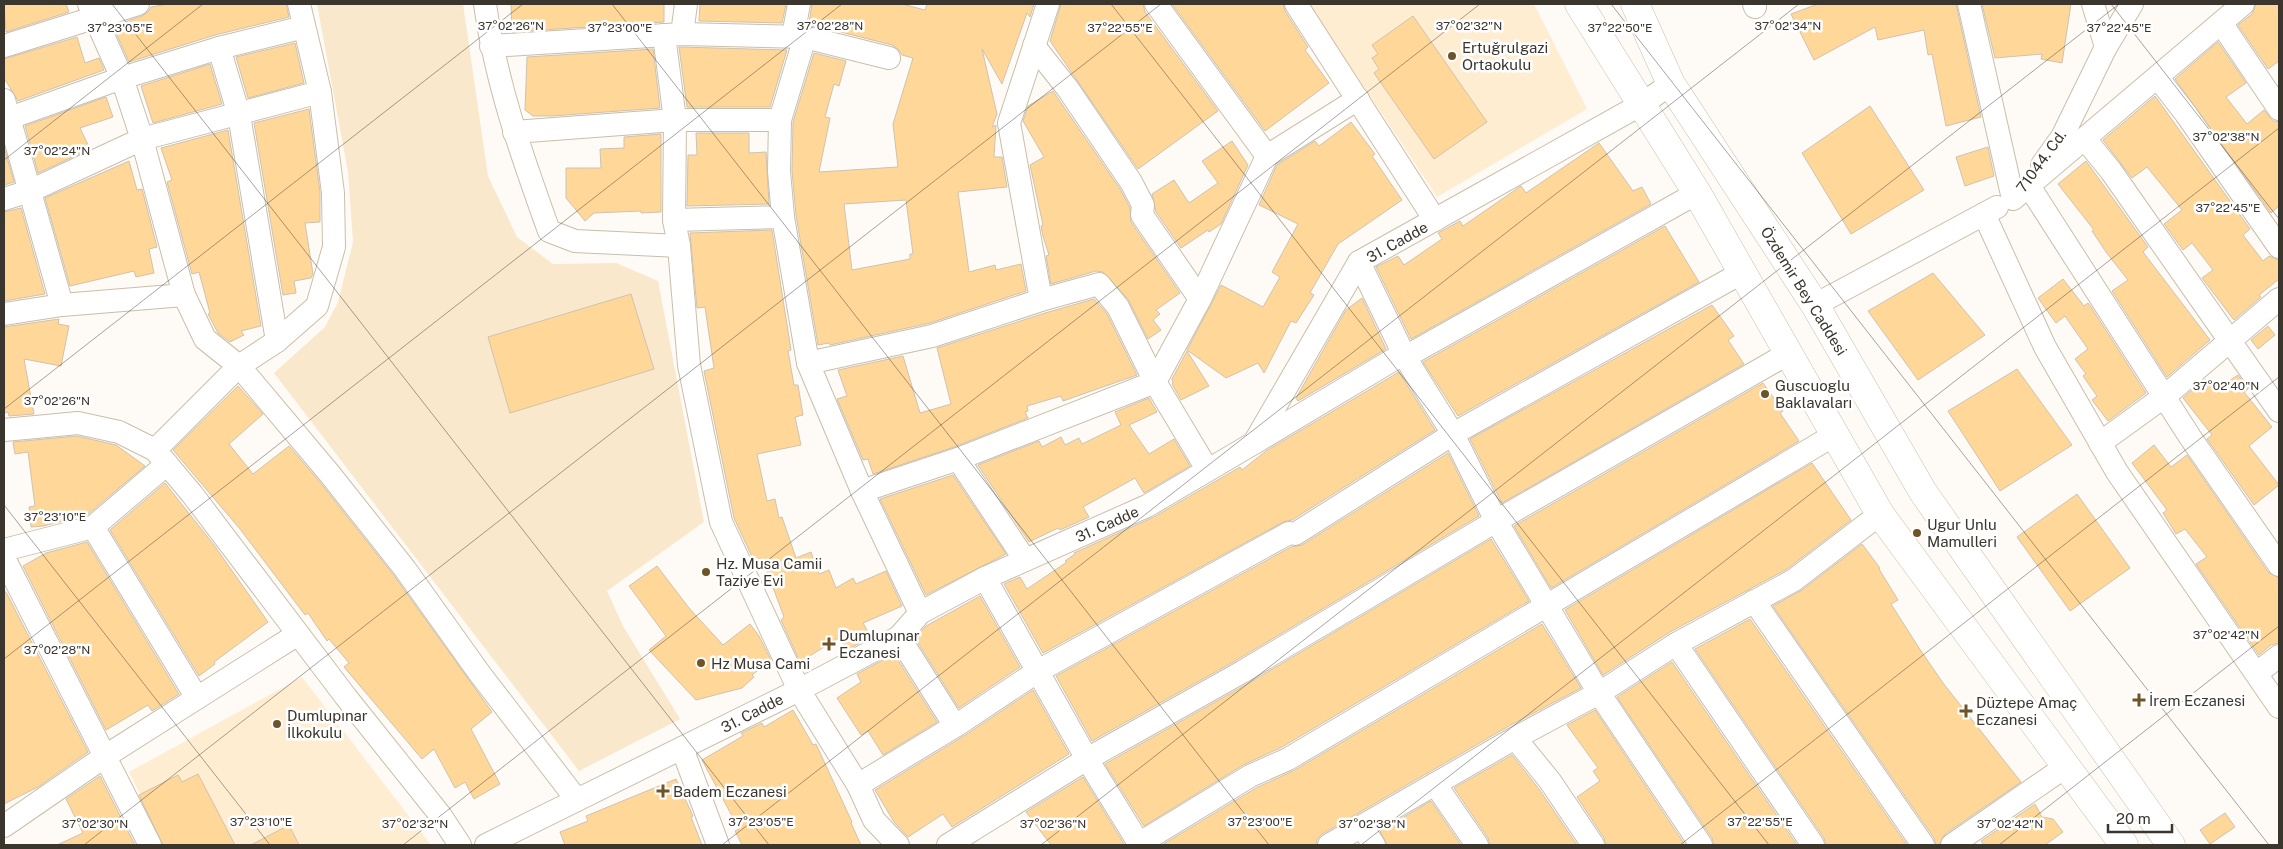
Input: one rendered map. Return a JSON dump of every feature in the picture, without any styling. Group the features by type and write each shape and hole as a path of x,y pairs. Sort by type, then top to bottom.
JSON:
{"main road":[{"path":"1580,4 1697,193 1880,514 2064,767 2124,845"},
{"name":"Özdemir Bey Caddesi","path":"1634,4 1671,84 1815,305 1924,492 2171,845"}],"street":[{"path":"4,46 93,11 138,4"},
{"path":"4,550 93,527 161,457 239,366 277,341 317,306 334,247 333,193 320,92 299,4"},
{"path":"485,4 491,46 514,132 549,231 575,241 679,246"},
{"path":"686,4 673,35 675,120 674,220 679,246 689,365 721,522 799,690 858,785 874,820 880,845"},
{"path":"799,4 799,36 780,120 778,171 783,217 808,363 862,491 920,613"},
{"path":"1041,300 1010,123 1048,4"},
{"path":"1156,4 1268,156"},
{"path":"1296,4 1435,220"},
{"path":"1969,4 2021,193 2164,396 2279,565"},
{"path":"2093,4 2106,47"},
{"name":"71044. Cd.","path":"1815,305 2021,193 2062,137 2106,47 2132,4"},
{"path":"2021,193 2243,4"},
{"path":"93,11 122,78 142,138 184,295 205,339 239,366 329,473 405,569 480,674 578,800"},
{"path":"2221,23 2279,109"},
{"path":"62,305 6,112 219,48 304,27"},
{"path":"491,46 673,35 799,36 889,58"},
{"path":"1034,46 1068,89 1131,182 1143,205 1142,215 1200,299"},
{"path":"219,48 239,115 277,341"},
{"path":"2158,78 2186,114 2279,248"},
{"name":"31. Cadde","path":"486,845 799,690 900,637 920,613 985,578 1147,506 1254,443 1359,262 1642,104 1671,84"},
{"path":"4,199 30,191 142,138 239,115 320,92"},
{"path":"862,491 958,459 1155,382 1200,299 1268,156 1358,99"},
{"path":"514,132 675,120 780,120"},
{"path":"2084,139 2111,171 2279,411"},
{"path":"1254,443 1396,358 1404,357 1697,193"},
{"path":"1984,214 2045,347 2117,472 2279,706"},
{"path":"674,220 783,217"},
{"path":"1359,262 1404,357 1453,434 1496,521 1600,693 1701,845"},
{"path":"858,785 955,726 1038,671 1289,533 1296,534 1453,434 1743,272"},
{"path":"808,363 932,336 1041,300 1099,284 1118,307 1155,382 1207,469"},
{"path":"4,314 62,305 184,295"},
{"path":"2100,443 2164,396 2279,299"},
{"path":"948,845 1087,759 1242,672 1496,521 1789,353"},
{"path":"4,430 78,423 119,432 161,457 192,494 346,697 442,816 460,845"},
{"path":"985,578 1087,759 1139,845 1250,776 1288,759 1549,606 1836,434"},
{"path":"958,459 1025,560"},
{"path":"1329,845 1368,836 1435,784 1515,738 1600,693 1676,644 1794,580 1880,514"},
{"path":"93,527 197,698"},
{"path":"4,558 150,845"},
{"path":"1754,601 1923,845"},
{"path":"4,826 104,757 298,634"},
{"path":"900,637 955,726"},
{"path":"1676,644 1813,845"},
{"path":"2257,673 2279,656"},
{"path":"1515,738 1550,781 1593,845"},
{"path":"682,748 716,845"},
{"path":"1952,845 2064,767"},
{"path":"1435,784 1476,845"},
{"path":"874,820 898,845"}],"shaded area":[{"path":"317,4 463,4 488,176 517,237 553,264 616,263 658,281 704,522 607,591 623,626 680,719 579,771 274,373 325,327 338,302 353,242 348,172"},
{"name":"Ertuğrulgazi Ortaokulu","path":"1309,4 1534,4 1587,109 1437,197"},
{"name":"Dumlupınar İlkokulu","path":"302,677 431,845 165,845 129,772"}],"building":[{"path":"4,4 66,4 69,12 6,32"},
{"path":"168,4 286,4 289,17 215,35 129,62 113,26 142,16 151,7"},
{"path":"511,4 664,4 664,22 512,32"},
{"path":"700,4 786,4 782,23 699,21"},
{"path":"812,4 902,4 925,10 927,4 1034,4 1030,17 1027,13 1002,84 982,49 997,114 992,127 996,125 994,157 1002,157 1007,187 958,192 969,272 995,265 996,270 1021,264 1026,291 930,323 830,345 829,343 818,345 796,215 792,171 793,122 814,53 846,61 839,86 834,84 825,117 830,118 819,172 898,167 893,124 913,58 902,55 892,45 809,24","holes":["906,200 913,254 910,254 910,259 852,270 844,204"]},
{"path":"1061,4 1143,4 1145,12 1218,111 1138,169 1050,41"},
{"path":"1172,4 1283,4 1285,11 1308,47 1305,50 1329,83 1265,131"},
{"path":"1818,4 1956,4 1981,117 1946,126 1932,54 1928,55 1924,30 1878,40 1875,27 1814,60 1791,14"},
{"path":"1982,4 2071,4 2062,63 2041,59 2042,54 1995,58"},
{"path":"2256,4 2279,4 2279,61 2268,69 2238,25 2252,14"},
{"path":"1413,16 1487,122 1434,159 1374,73 1379,69 1372,58 1378,54 1372,45"},
{"path":"77,37 85,63 99,58 104,70 18,101 4,78 4,59"},
{"path":"2218,42 2246,83 2226,97 2247,124 2264,110 2273,121 2279,122 2279,206 2271,213 2175,79"},
{"path":"295,43 304,83 248,98 236,57"},
{"path":"679,47 787,50 770,107 687,107"},
{"path":"653,49 660,108 552,116 533,116 525,110 527,57"},
{"path":"210,64 222,104 153,123 141,86"},
{"path":"1053,91 1120,189 1130,208 1131,222 1180,293 1156,310 1160,314 1153,320 1161,330 1148,339 1128,299 1103,272 1096,271 1051,284 1046,256 1049,255 1043,236 1041,226 1043,225 1030,165 1044,157 1023,121 1028,106"},
{"path":"2155,96 2250,229 2243,235 2263,261 2269,256 2279,260 2279,279 2259,295 2261,297 2234,320 2202,278 2213,270 2192,243 2183,250 2164,224 2182,210 2147,167 2132,178 2103,140"},
{"path":"106,97 113,117 80,128 90,149 38,173 25,126"},
{"path":"1870,106 1924,190 1851,234 1802,153"},
{"path":"309,109 320,192 320,222 305,223 313,274 311,278 294,281 296,293 283,295 254,123"},
{"path":"1351,122 1375,154 1372,156 1402,200 1338,244 1310,293 1314,295 1296,323 1291,321 1264,373 1258,363 1226,378 1187,350 1221,285 1263,307 1280,277 1272,272 1298,224 1259,205 1277,165 1315,141 1319,146"},
{"path":"228,130 261,326 241,331 244,335 230,342 218,333 208,314 210,313 199,272 192,274 167,182 172,180 161,148"},
{"path":"696,133 749,133 749,153 766,152 769,204 687,206 688,155 697,155"},
{"path":"661,134 661,212 594,213 585,221 566,198 566,168 601,168 600,149 624,148 624,137"},
{"path":"1232,141 1248,165 1221,224 1209,232 1208,230 1181,248 1156,212 1152,194 1174,180 1189,203 1218,183 1202,161"},
{"path":"1599,143 1633,191 1642,187 1651,204 1411,339 1376,267 1398,256 1404,265 1442,239 1438,233 1460,221 1463,226 1521,186 1526,193"},
{"path":"4,147 14,182 4,185"},
{"path":"1988,147 1994,176 1965,186 1956,157"},
{"path":"129,161 137,190 142,189 157,247 149,249 154,273 136,277 134,271 70,286 45,198"},
{"path":"2086,161 2148,247 2143,252 2210,340 2167,377 2112,291 2128,280 2106,252 2092,231 2094,230 2058,184"},
{"path":"21,208 45,294 4,301 4,212"},
{"path":"1665,226 1699,282 1458,416 1423,362"},
{"path":"772,230 791,350 788,351 794,385 798,385 803,415 795,417 801,445 757,454 767,501 775,499 779,518 782,517 796,558 811,552 819,574 829,570 836,588 853,578 856,584 886,571 902,606 863,623 871,637 847,650 840,637 800,662 781,620 784,617 762,558 754,561 734,518 704,371 714,368 705,307 697,308 690,233"},
{"path":"1933,273 1985,335 1918,380 1868,311"},
{"path":"2063,279 2084,306 2088,303 2091,307 2146,393 2108,421 2092,400 2097,396 2083,376 2086,374 2075,359 2088,349 2065,316 2056,323 2038,298"},
{"path":"631,294 654,369 510,413 488,337"},
{"path":"1362,298 1386,349 1298,401 1296,398 1346,310"},
{"path":"1094,299 1107,314 1137,375 1063,401 1061,396 1027,406 1028,411 1025,412 1028,418 954,447 873,474 868,459 863,460 837,399 847,396 838,370 903,356 920,413 951,404 937,348"},
{"path":"1712,305 1734,336 1728,340 1744,364 1502,503 1470,439"},
{"path":"59,319 58,324 69,326 61,366 24,359 34,414 9,416 8,412 4,413 4,327"},
{"path":"2268,326 2275,335 2258,349 2251,340"},
{"path":"1187,351 1209,386 1181,400 1172,384 1172,379"},
{"path":"2017,369 2072,445 2000,491 1948,411"},
{"path":"1399,372 1435,430 1292,520 1283,522 1043,653 1004,584 1020,577 1027,589 1067,562 1065,561 1074,553 1154,517 1240,467 1242,470 1266,451"},
{"path":"2238,375 2248,389 2244,392 2272,427 2249,446 2279,485 2254,505 2207,439 2212,435 2183,398 2205,379 2214,391"},
{"path":"1763,383 1783,411 1780,413 1799,441 1551,588 1514,526"},
{"path":"238,386 263,414 229,444 253,474 289,446 319,481 395,577 492,712 471,729 500,784 474,799 465,782 455,788 434,749 422,759 344,667 349,663 329,639 327,641 308,613 305,615 240,529 173,450"},
{"path":"1149,398 1157,412 1129,425 1149,454 1174,439 1190,466 1144,493 1135,478 1083,507 1089,517 1060,530 1058,528 1029,542 978,465 1039,441 1042,447 1061,437 1065,445 1079,438 1082,444 1121,425 1115,412"},
{"path":"77,436 116,445 145,466 87,515 43,526 31,527 29,507 35,506 28,452 15,454 13,442"},
{"path":"2154,445 2171,467 2187,455 2268,572 2279,578 2279,643 2271,645 2259,655 2196,564 2207,557 2185,529 2176,534 2163,513 2167,510 2132,463"},
{"path":"1448,453 1479,516 1235,661 1092,741 1056,676 1291,547 1302,545"},
{"path":"1812,463 1851,520 1787,569 1670,632 1603,675 1565,610"},
{"path":"953,475 1006,554 926,595 880,499"},
{"path":"165,483 214,545 268,622 214,662 215,664 199,676 110,530"},
{"path":"2077,494 2130,568 2070,611 2017,537"},
{"path":"1491,539 1529,601 1282,747 1243,765 1144,826 1105,764 1249,683"},
{"path":"87,542 179,694 152,711 148,705 106,730 23,566 46,553"},
{"path":"1862,544 1880,568 1898,600 1891,604 1919,648 1943,683 2021,782 1945,834 1939,845 1936,845 1934,838 1773,606 1802,590"},
{"path":"657,566 689,608 723,645 750,624 759,636 771,660 752,675 754,677 742,688 696,700 649,650 666,636 629,586"},
{"path":"4,592 6,592 88,752 38,787 4,804"},
{"path":"980,596 1020,667 959,708 915,638 926,626"},
{"path":"1750,619 1907,845 1826,845 1824,838 1695,649"},
{"path":"1542,624 1581,688 1509,726 1322,834 1317,839 1316,845 1162,845 1256,788 1295,770"},
{"path":"894,654 937,722 883,755 868,731 861,735 837,698 861,682 857,674"},
{"path":"1672,662 1797,845 1714,845 1712,838 1617,697"},
{"path":"1033,690 1069,754 952,827 943,814 908,837 894,822 875,790 967,734"},
{"path":"793,710 813,745 816,744 861,845 742,845 735,831 739,829 702,760 743,736 741,733 762,723 764,727"},
{"path":"1595,710 1685,845 1606,845 1604,838 1577,797 1600,781 1593,771 1598,768 1567,725"},
{"path":"1512,755 1539,789 1577,845 1490,845 1488,838 1454,788"},
{"path":"198,774 235,845 163,845 139,795 178,775 182,782"},
{"path":"100,776 135,845 57,845 83,833 66,799"},
{"path":"1083,777 1124,845 1051,845 1026,812"},
{"path":"676,779 693,816 691,817 702,845 565,845 560,832 588,821 586,816"},
{"path":"1431,801 1461,845 1387,845 1380,831"},
{"path":"2035,804 2042,817 2053,819 2063,832 2045,845 1984,845 1981,841"},
{"path":"2225,813 2235,827 2210,844 2200,830"},
{"path":"289,825 299,845 251,845"}],"place":[{"name":"Ertuğrulgazi Ortaokulu","path":"1452,56"},
{"name":"Guscuoglu Baklavaları","path":"1765,394"},
{"name":"Ugur Unlu Mamulleri","path":"1917,533"},
{"name":"Hz. Musa Camii Taziye Evi","path":"706,572"},
{"name":"Dumlupınar Eczanesi","path":"829,644"},
{"name":"Hz Musa Cami","path":"701,663"},
{"name":"İrem Eczanesi","path":"2139,700"},
{"name":"Düztepe Amaç Eczanesi","path":"1966,711"},
{"name":"Dumlupınar İlkokulu","path":"277,724"},
{"name":"Badem Eczanesi","path":"663,791"}]}
